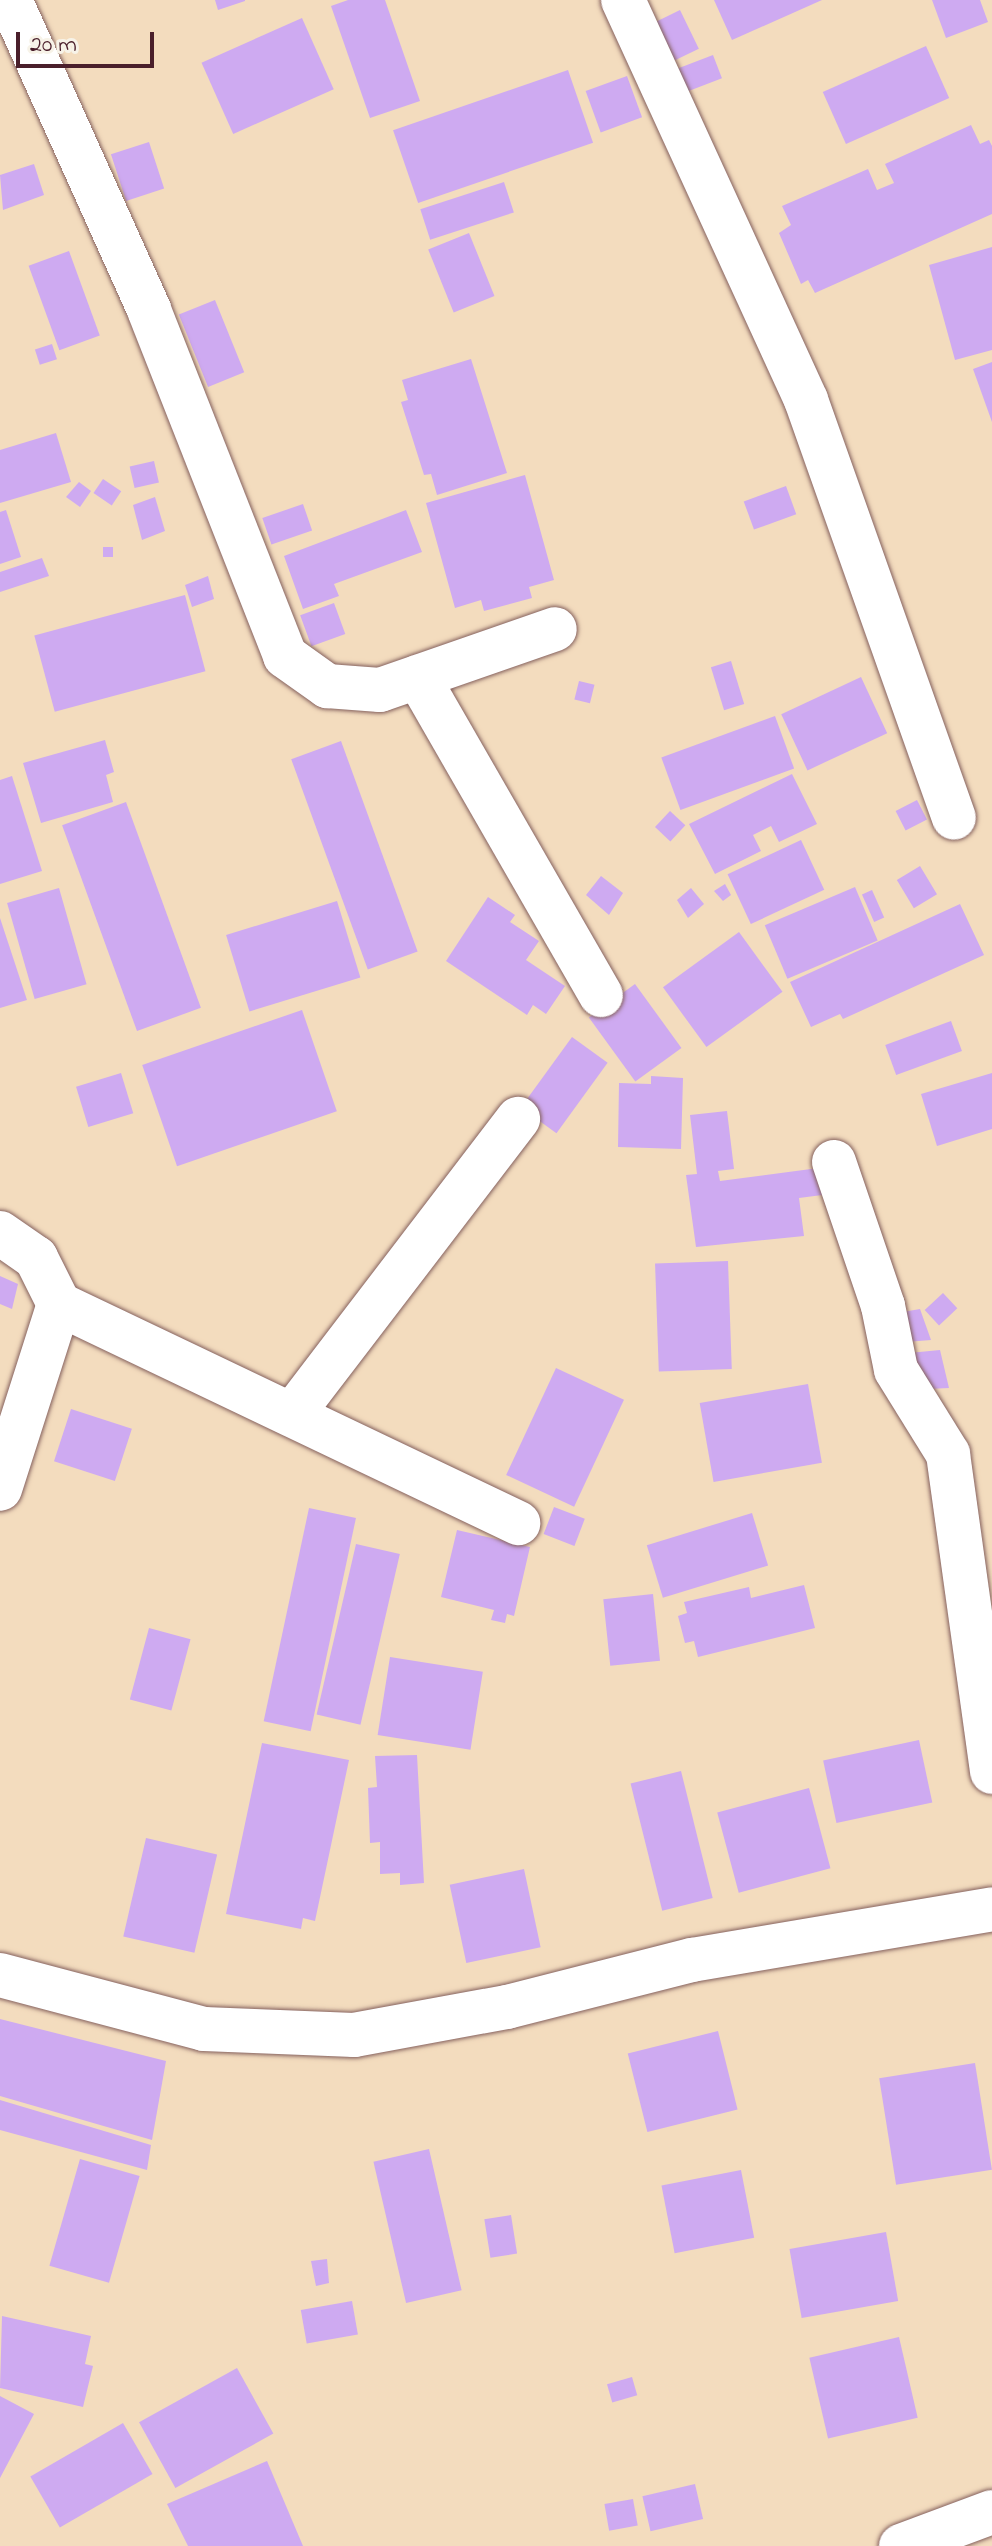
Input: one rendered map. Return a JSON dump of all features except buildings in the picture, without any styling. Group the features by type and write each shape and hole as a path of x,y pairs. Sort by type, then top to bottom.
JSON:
{"street":[{"path":"10,0 149,310 285,656 327,686 380,690 555,629"},
{"path":"623,0 806,400 954,818"},
{"path":"418,677 601,995"},
{"path":"294,1412 518,1119"},
{"path":"834,1162 883,1306 896,1370 948,1454 992,1772"},
{"path":"0,1233 36,1258 59,1304 294,1412 518,1523"},
{"path":"0,1489 59,1304"},
{"path":"0,1975 204,2029 354,2035 507,2007 692,1960 992,1909"},
{"path":"901,2546 992,2512"}]}
